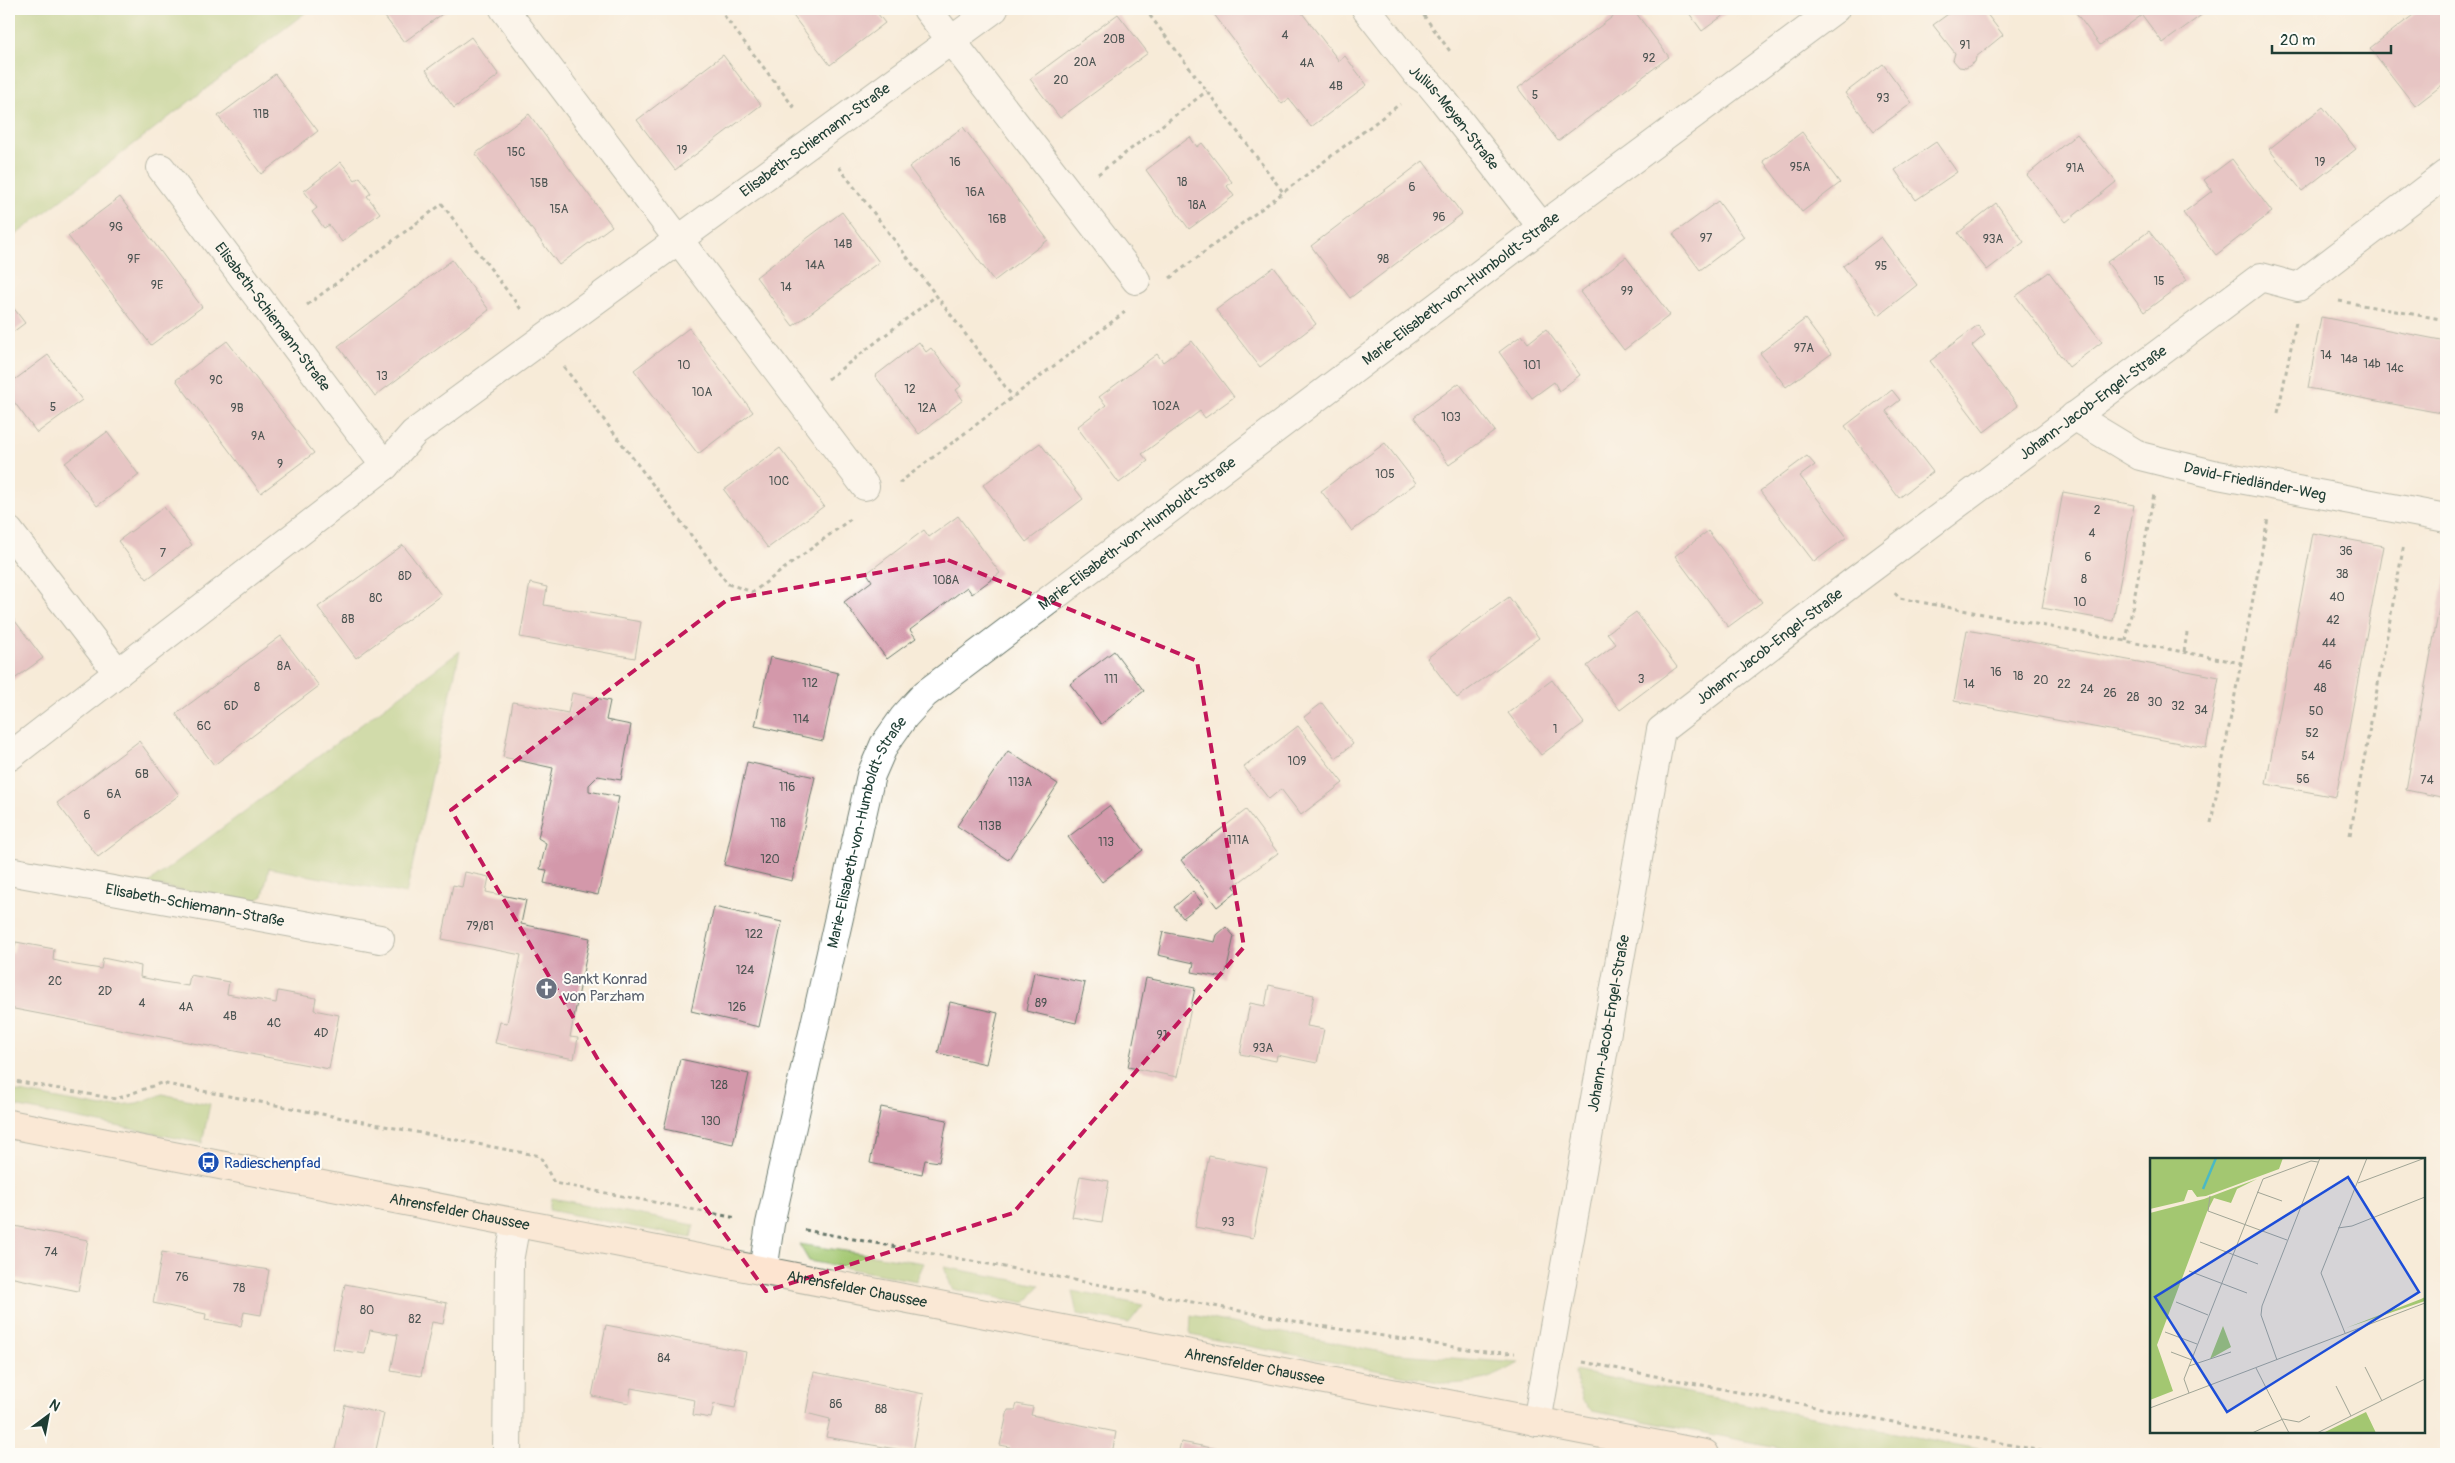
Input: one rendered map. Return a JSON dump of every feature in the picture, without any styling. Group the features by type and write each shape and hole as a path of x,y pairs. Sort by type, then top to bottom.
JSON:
{"main road":[{"name":"Ahrensfelder Chaussee","path":"9,1124 1705,1454"}],"street":[{"path":"504,9 800,400 878,487"},
{"path":"927,9 1144,290"},
{"name":"Elisabeth-Schiemann-Straße","path":"9,757 385,466 414,433 994,9"},
{"name":"Julius-Meyen-Straße","path":"1366,9 1417,74 1429,82 1542,227"},
{"name":"Marie-Elisabeth-von-Humboldt-Straße","path":"763,1271 770,1224 871,775 884,745 904,717 925,694 1542,227 1835,9"},
{"name":"Elisabeth-Schiemann-Straße","path":"162,168 385,466"},
{"path":"2300,291 2446,174"},
{"name":"Johann-Jacob-Engel-Straße","path":"1537,1422 1661,730 1875,565 2261,277 2300,291"},
{"name":"David-Friedländer-Weg","path":"2074,416 2140,456 2160,462 2274,486 2446,518"},
{"path":"9,531 118,673"},
{"name":"Elisabeth-Schiemann-Straße","path":"9,871 380,939"},
{"path":"507,1454 509,1261 516,1223"}],"path":[{"path":"719,9 1013,396"},
{"path":"1145,9 1283,192"},
{"path":"878,487 1013,396 1144,290 1283,192 1429,82"},
{"path":"1070,195 1207,91"},
{"path":"280,325 442,204 728,584 753,592 853,517"},
{"path":"2278,413 2300,291 2446,320"},
{"path":"800,400 936,296"},
{"path":"2126,641 2160,462"},
{"path":"2211,823 2274,486"},
{"path":"2350,835 2410,511"},
{"path":"1875,565 1900,598 2241,663"},
{"path":"2184,652 2187,633"},
{"path":"9,1080 116,1099 162,1083 171,1084 540,1156 554,1183 1332,1328 1486,1352"},
{"path":"1613,1368 2058,1454"}],"highlighted area":[{"path":"948,560 1197,661 1244,947 1013,1213 766,1291 600,1063 451,810 727,600"}],"green space":[{"path":"9,9 310,9 9,240"},
{"path":"460,651 406,894 269,868 263,896 251,903 147,884"},
{"path":"9,1090 102,1107 137,1103 162,1094 210,1104 202,1143 9,1105"},
{"path":"551,1198 694,1225 691,1238 549,1210"},
{"path":"799,1244 924,1263 916,1281 809,1261"},
{"path":"944,1267 1040,1285 1026,1303 952,1289"},
{"path":"1072,1291 1143,1305 1129,1323 1077,1314"},
{"path":"1191,1315 1387,1353 1519,1363 1486,1379 1449,1384 1190,1335"},
{"path":"1574,1371 2004,1454 1813,1454 1592,1411 1582,1401"}],"building":[{"path":"379,9 449,9 404,42"},
{"path":"788,9 874,9 885,23 830,65"},
{"path":"1210,9 1299,9 1339,61 1345,56 1367,85 1311,127 1289,99 1282,104"},
{"path":"1623,9 1633,9 1669,57 1558,141 1518,88"},
{"path":"1686,9 1732,9 1702,31"},
{"path":"1955,9 1983,9 2003,35 1976,57 1975,62 1966,68 1959,67 1953,60 1955,53 1933,25"},
{"path":"2073,9 2205,9 2207,11 2163,43 2142,15 2100,45"},
{"path":"2421,9 2446,9 2446,82 2415,106 2370,48"},
{"path":"1118,14 1148,53 1060,118 1030,79"},
{"path":"471,37 499,75 454,108 426,70"},
{"path":"723,55 761,105 675,170 637,120"},
{"path":"1883,64 1912,103 1874,131 1845,93"},
{"path":"275,74 318,131 261,174 218,116"},
{"path":"2323,107 2356,149 2302,191 2269,149"},
{"path":"529,114 612,226 559,265 475,154"},
{"path":"963,127 1048,240 994,281 909,167"},
{"path":"1802,132 1840,183 1802,212 1763,161"},
{"path":"2077,134 2116,182 2066,222 2027,175"},
{"path":"1190,137 1197,147 1202,143 1232,182 1227,186 1234,196 1189,229 1146,170"},
{"path":"1936,142 1957,172 1916,200 1895,170"},
{"path":"2232,159 2272,212 2216,255 2183,213 2212,191 2204,180"},
{"path":"1423,161 1462,214 1350,298 1311,246"},
{"path":"341,162 355,180 360,177 371,193 367,196 380,213 342,242 329,225 324,228 312,212 317,208 304,191"},
{"path":"120,197 202,307 151,345 68,236"},
{"path":"1718,201 1744,237 1700,270 1673,234"},
{"path":"1996,203 2024,242 1987,270 1958,233"},
{"path":"842,212 879,262 793,326 756,277"},
{"path":"2149,231 2187,280 2144,312 2107,262"},
{"path":"1881,237 1917,285 1879,315 1843,266"},
{"path":"1626,257 1670,315 1624,350 1580,292"},
{"path":"452,260 489,310 375,396 338,346"},
{"path":"1274,267 1316,324 1260,367 1216,310"},
{"path":"2049,272 2102,342 2069,367 2016,296"},
{"path":"9,302 25,323 9,335"},
{"path":"2321,317 2446,341 2446,414 2308,388"},
{"path":"1805,319 1831,354 1786,387 1760,353"},
{"path":"1978,325 1985,335 1972,346 2018,406 1984,432 1930,361"},
{"path":"689,328 753,412 698,454 634,370"},
{"path":"1546,329 1580,375 1559,391 1554,382 1532,398 1499,352 1522,335 1528,343"},
{"path":"227,341 314,453 261,493 176,380"},
{"path":"1192,341 1234,397 1205,418 1200,411 1142,454 1148,461 1119,483 1077,427 1106,405 1099,397 1157,354 1163,362"},
{"path":"919,342 926,352 931,348 961,386 956,390 963,400 919,434 875,376"},
{"path":"48,355 82,400 37,433 9,395 9,384"},
{"path":"1459,383 1495,431 1449,465 1414,417"},
{"path":"1892,390 1900,400 1886,411 1933,472 1899,498 1845,426"},
{"path":"107,432 139,475 97,506 65,463"},
{"path":"1040,443 1083,499 1026,542 983,485"},
{"path":"1385,443 1416,483 1352,531 1321,491"},
{"path":"780,448 824,506 768,548 724,490"},
{"path":"1807,456 1815,465 1800,476 1847,537 1814,562 1760,491"},
{"path":"2063,492 2134,505 2113,621 2042,608"},
{"path":"164,507 192,545 147,579 118,541"},
{"path":"958,516 1000,573 972,594 967,587 910,630 916,638 887,659 844,602 872,581 867,573 924,530 929,537"},
{"path":"1708,531 1762,602 1728,627 1675,556"},
{"path":"2313,533 2383,546 2336,797 2266,784"},
{"path":"403,545 441,595 356,658 318,607"},
{"path":"2446,576 2446,798 2406,790"},
{"path":"530,583 547,587 544,605 641,622 635,658 520,637"},
{"path":"1509,597 1539,638 1457,698 1427,658"},
{"path":"1636,612 1677,667 1620,710 1587,666 1616,644 1607,633"},
{"path":"9,613 43,658 9,683"},
{"path":"1967,630 2219,677 2206,748 1954,701"},
{"path":"281,636 319,686 214,765 176,714"},
{"path":"1114,651 1144,691 1101,724 1070,684"},
{"path":"770,657 838,673 823,741 755,726"},
{"path":"1552,680 1584,723 1541,755 1508,713"},
{"path":"572,693 610,701 606,720 631,725 621,780 598,776 589,785 589,791 619,797 598,895 544,883 547,870 540,869 546,843 538,838 553,768 503,757 513,702 568,713"},
{"path":"1322,703 1353,744 1336,758 1304,717"},
{"path":"1298,726 1343,783 1301,815 1281,789 1269,799 1244,767"},
{"path":"139,741 179,795 98,857 57,803"},
{"path":"1008,751 1058,784 1008,860 957,826"},
{"path":"747,762 815,777 792,881 724,865"},
{"path":"1109,806 1143,850 1102,882 1068,837"},
{"path":"1246,810 1278,853 1234,886 1237,891 1217,907 1181,860"},
{"name":"Sankt Konrad von Parzham","path":"465,872 489,877 486,892 526,900 521,924 590,938 570,1037 578,1038 574,1059 495,1043 500,1022 507,1023 521,955 442,939 453,885 462,887"},
{"path":"1193,891 1202,903 1183,918 1174,907"},
{"path":"714,907 782,922 759,1027 691,1011"},
{"path":"1226,927 1234,936 1225,978 1192,972 1194,963 1158,955 1163,932 1215,942 1217,935"},
{"path":"16,942 54,949 53,960 76,965 101,969 103,958 141,966 140,977 164,982 188,986 190,975 229,982 227,994 276,1003 278,991 316,998 314,1010 339,1015 329,1069 9,1008 9,952 13,953"},
{"path":"1034,972 1085,983 1076,1023 1026,1011"},
{"path":"1146,978 1195,988 1177,1077 1128,1067"},
{"path":"1269,985 1314,995 1307,1026 1324,1029 1317,1063 1277,1055 1276,1061 1240,1054 1250,1003 1265,1006"},
{"path":"950,1002 998,1013 986,1064 938,1053"},
{"path":"680,1059 749,1074 733,1144 664,1129"},
{"path":"881,1107 947,1120 939,1162 925,1160 922,1174 870,1163"},
{"path":"1209,1156 1267,1168 1253,1238 1195,1227"},
{"path":"1080,1176 1109,1181 1102,1222 1072,1217"},
{"path":"9,1225 88,1240 78,1291 9,1277"},
{"path":"162,1252 269,1270 261,1315 244,1312 241,1326 205,1320 206,1314 153,1303"},
{"path":"345,1284 447,1303 443,1324 432,1322 421,1376 391,1371 398,1335 370,1330 365,1354 333,1349"},
{"path":"606,1325 746,1352 735,1408 714,1404 711,1418 693,1415 695,1400 631,1388 629,1403 592,1396"},
{"path":"814,1372 924,1394 913,1452 826,1437 830,1419 806,1413"},
{"path":"1017,1404 1033,1407 1031,1415 1116,1432 1112,1454 1009,1454 1010,1447 1000,1445 1008,1410 1015,1410"},
{"path":"345,1405 384,1414 375,1454 334,1454"},
{"path":"1181,1442 1233,1452 1233,1454 1178,1454"}],"place":[{"name":"Sankt Konrad von Parzham","path":"547,988"},
{"name":"Radieschenpfad","path":"208,1163"}]}
